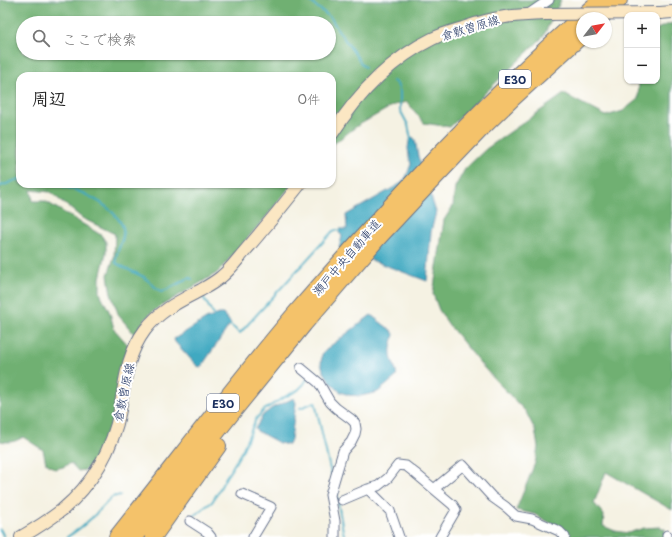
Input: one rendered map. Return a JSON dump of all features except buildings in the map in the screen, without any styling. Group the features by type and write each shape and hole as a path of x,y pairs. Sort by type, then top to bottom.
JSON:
{"highway":[{"name":"瀬戸中央自動車道","path":"117,537 294,316 378,238 474,120 526,68 601,0"},
{"path":"606,12 619,0"},
{"name":"瀬戸中央自動車道","path":"435,168 576,40"},
{"name":"瀬戸中央自動車道","path":"134,537 304,324 337,276"},
{"path":"153,537 304,324"}],"street":[{"path":"526,15 549,0"},
{"name":"倉敷曽原線","path":"336,128 372,82 395,62 432,39 454,30 505,17 526,15 666,13"},
{"name":"倉敷曽原線","path":"21,537 62,510 77,496 94,476 104,458 114,434 126,370 133,349 144,331 153,320 165,310 222,276 297,188"},
{"path":"300,368 319,382 330,402 355,423 355,434 351,442 343,451 330,495 335,521 335,537"},
{"path":"434,489 464,464 492,497 516,516 532,519 559,531 565,537"},
{"path":"342,500 378,486 388,478 398,465 406,466 453,505 456,510 440,537"},
{"path":"368,489 390,511 398,537"},
{"path":"242,494 272,507 253,537"},
{"path":"190,521 207,532 210,537"}],"green space":[{"path":"0,0 561,0 543,37 450,127 424,123 407,102 394,105 357,126 336,142 336,72 16,72 16,188 289,188 266,217 217,273 150,314 141,325 136,336 119,316 111,294 108,275 114,257 115,234 82,218 50,192 31,190 33,201 45,201 101,235 106,242 106,253 100,278 100,293 110,313 114,329 129,346 115,418 99,457 85,470 78,471 71,463 55,469 46,463 43,450 23,437 12,442 0,441"},
{"path":"672,23 672,510 606,472 594,503 604,515 603,526 615,531 628,533 644,528 660,527 665,529 665,537 569,537 563,530 534,514 516,510 535,463 538,447 535,430 526,412 485,369 449,325 439,310 433,294 444,220 453,206 455,187 465,169 486,149 564,94 606,116 623,111 638,99 639,84 660,84 660,28"}],"water":[{"path":"412,137 415,140 418,156 436,212 431,232 427,281 339,248 342,236 339,233 340,229 347,229 346,215 398,185 406,177 411,164 408,148 409,141"},
{"path":"223,314 231,323 201,367 197,366 174,339 206,319"},
{"path":"371,315 394,334 391,346 391,357 396,371 396,377 378,392 361,396 348,395 339,391 330,382 321,364 322,354"},
{"path":"294,398 296,403 289,445 279,443 255,429 263,415 272,408"}],"waterway":[{"path":"308,0 328,16"},
{"path":"336,27 362,65 365,67"},
{"path":"393,81 397,84 400,92 400,110 408,125 411,139"},
{"path":"0,186 16,180"},
{"path":"70,188 91,197 107,207 114,213 123,226 123,237 117,254 116,263 144,277 161,292 189,278 192,279"},
{"path":"229,324 240,333 333,231 341,231"},
{"path":"203,297 215,317"},
{"path":"190,518 212,502 243,449 256,419 264,410 298,390 307,379"},
{"path":"300,408 315,402 331,474"},
{"path":"336,491 345,537"},
{"path":"67,537 74,533 112,497 120,496"},
{"path":"0,529 4,537"}]}
